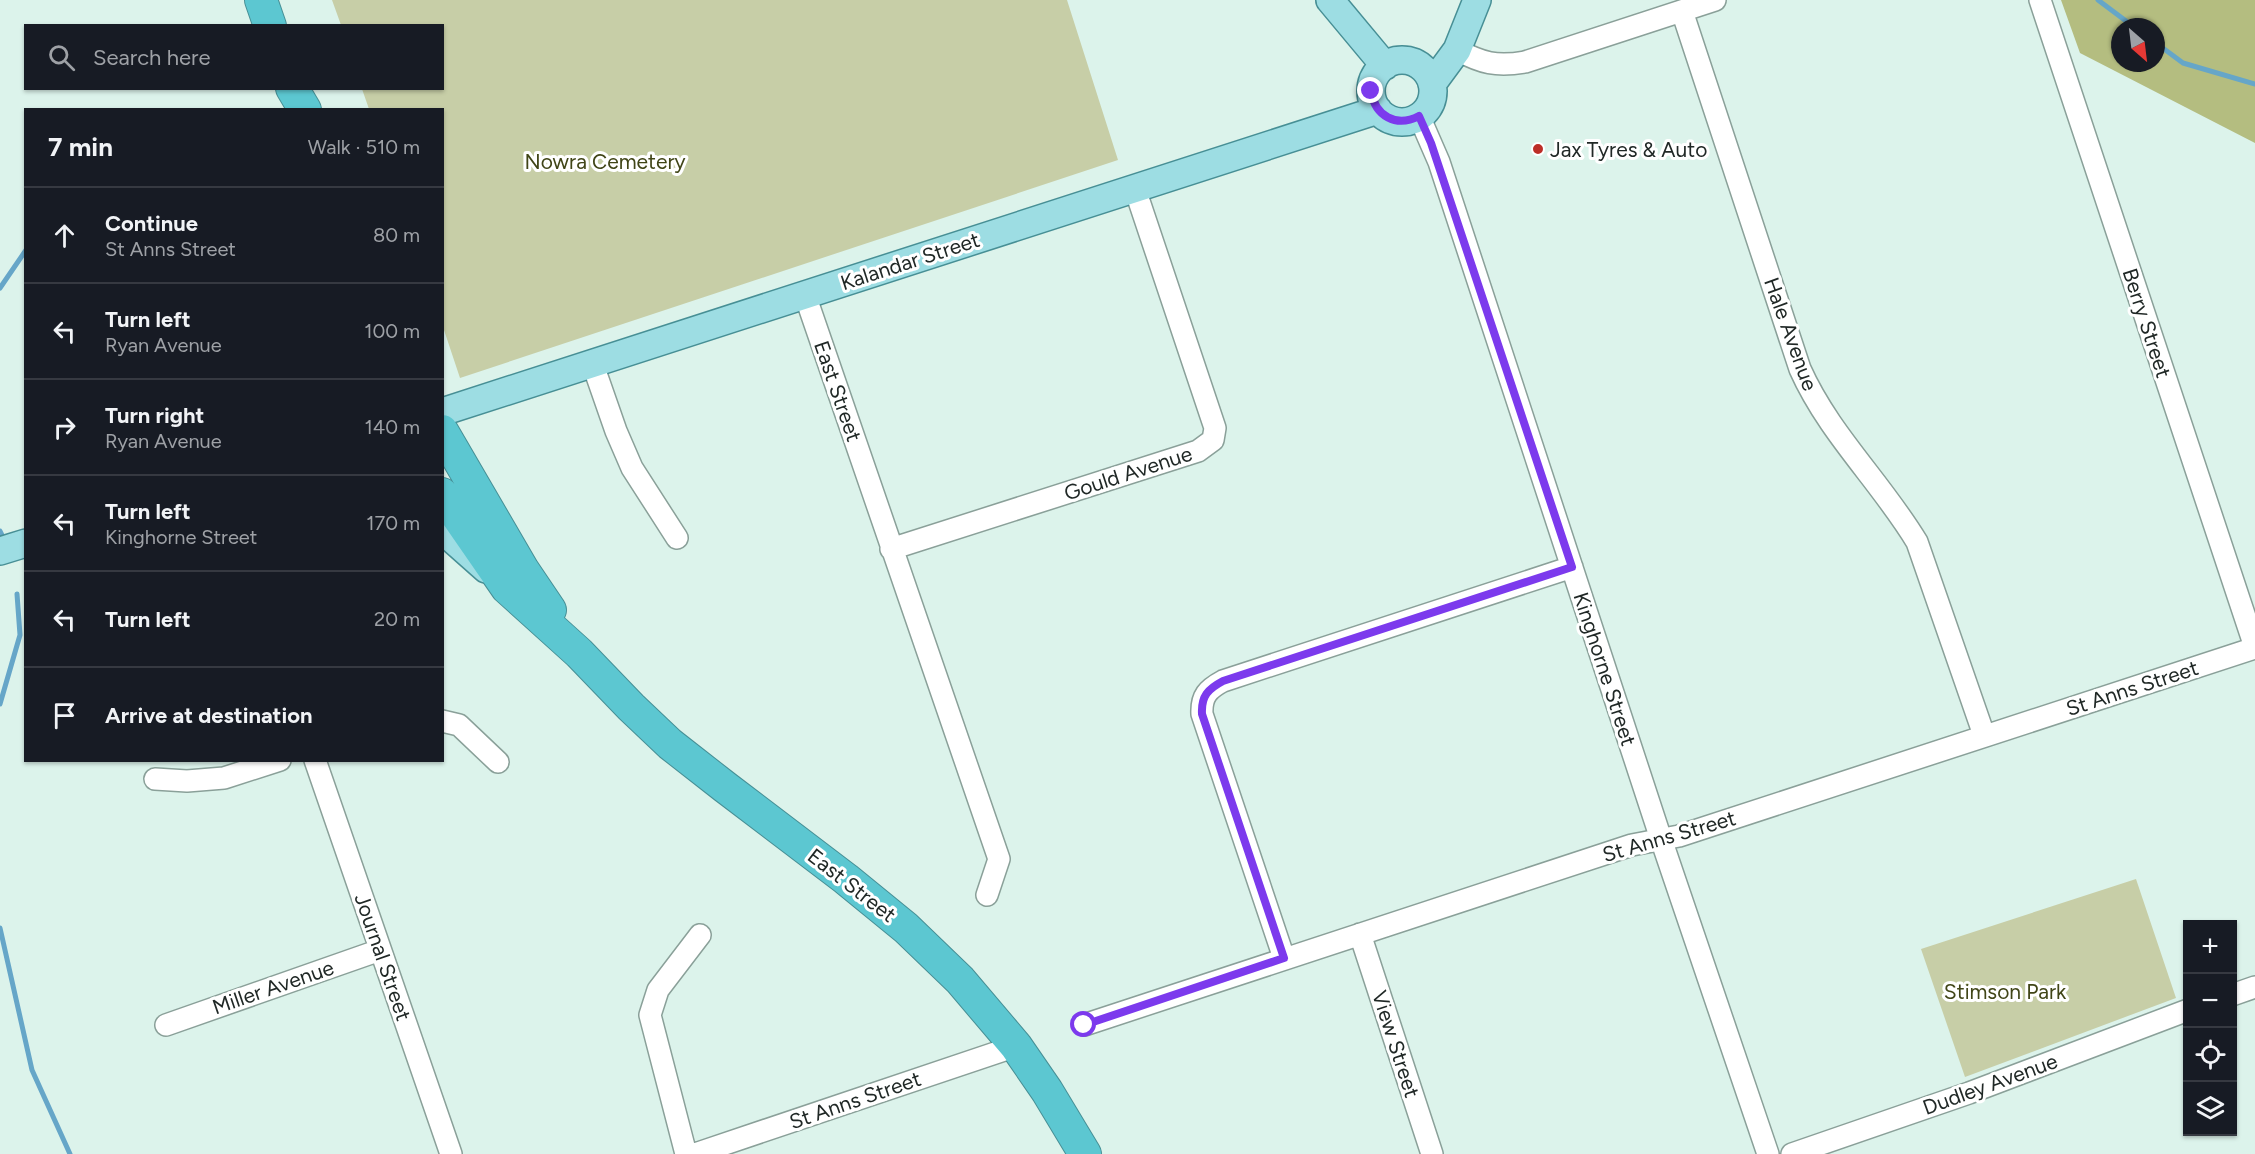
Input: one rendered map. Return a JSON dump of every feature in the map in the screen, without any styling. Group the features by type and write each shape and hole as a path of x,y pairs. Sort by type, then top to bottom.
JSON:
{"highway":[{"path":"261,0 269,24"},
{"path":"290,90 291,108"},
{"path":"291,90 304,108"},
{"name":"East Street","path":"444,434 523,570 579,653"},
{"name":"East Street","path":"444,497 507,588 579,653 670,744 906,928 978,1000 1016,1046 1054,1101 1085,1154"}],"main road":[{"path":"1330,0 1385,66"},
{"path":"1432,84 1457,50 1477,0"},
{"path":"1409,61 1424,69 1432,84 1433,93 1431,102 1419,116 1411,120 1393,120 1378,110 1371,91 1377,72 1385,66 1392,62 1409,61"},
{"name":"Kalandar Street","path":"444,411 1378,110"},
{"path":"444,532 507,588"},
{"path":"0,552 24,544"},
{"path":"0,569 24,561"}],"street":[{"path":"1457,50 1488,64 1506,66 1546,56 1715,0"},
{"name":"Berry Street","path":"2040,0 2255,648"},
{"name":"Hale Avenue","path":"1682,10 1800,369 1812,395 1830,423 1905,520 1917,542 1984,735"},
{"name":"Kinghorne Street","path":"1419,116 1439,162 1661,839 1768,1154"},
{"name":"Gould Avenue","path":"891,549 1198,451 1213,440 1215,428 1135,189"},
{"name":"East Street","path":"805,295 999,859 987,895"},
{"path":"593,365 616,431 633,468 677,538"},
{"path":"1284,958 1202,714 1203,697 1210,688 1223,681 1572,567"},
{"name":"St Anns Street","path":"1084,1025 1632,845 1685,834 2255,648"},
{"path":"444,721 459,725 498,762"},
{"path":"155,779 187,781 224,778 274,762"},
{"name":"Journal Street","path":"316,762 451,1154"},
{"name":"View Street","path":"1360,934 1432,1154"},
{"path":"686,1154 650,1015 658,990 699,935"},
{"name":"Miller Avenue","path":"166,1025 380,950"},
{"path":"2237,993 2255,987"},
{"name":"Dudley Avenue","path":"1792,1154 1969,1093 2183,1012"},
{"name":"St Anns Street","path":"695,1154 1016,1046"}],"green space":[{"name":"Nowra Cemetery","path":"332,0 1067,0 1118,160 460,378 444,330 444,108 369,108 362,90 444,90 444,24 341,24"},
{"path":"2061,0 2255,0 2255,143 2117,72 2165,72 2165,18 2111,18 2111,69 2080,53"},
{"name":"Stimson Park","path":"2136,879 2176,998 1965,1077 1921,949"}],"waterway":[{"path":"2098,0 2122,18"},
{"path":"2165,50 2183,63 2255,84"},
{"path":"0,288 24,253"},
{"path":"0,531 2,535"},
{"path":"0,704 20,635 17,594"},
{"path":"0,928 32,1070 70,1154"}],"place":[{"name":"Jax Tyres & Auto","path":"1538,149"}],"route":[{"path":"1084,1025 1284,958 1202,714 1203,697 1210,688 1223,681 1572,567 1431,143 1419,116 1401,122 1384,116 1373,101 1371,91"}]}
